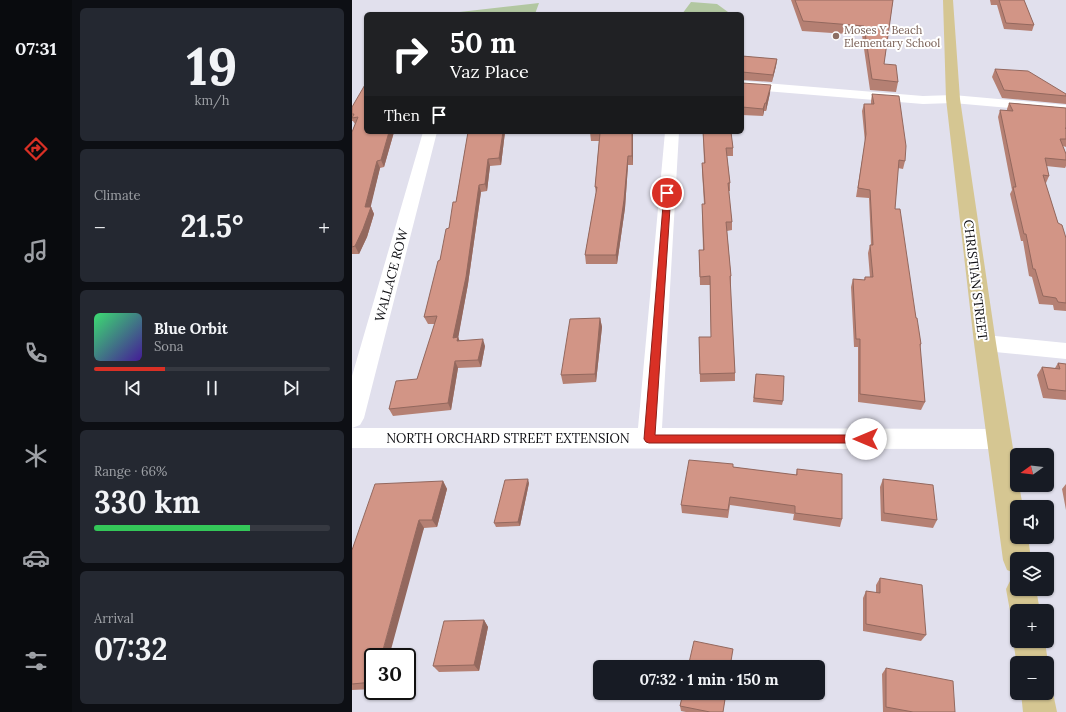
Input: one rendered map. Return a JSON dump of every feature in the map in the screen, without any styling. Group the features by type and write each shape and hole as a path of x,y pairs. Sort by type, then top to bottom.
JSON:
{"main road":[{"name":"CHRISTIAN STREET","path":"948,0 953,98 984,343 1016,552"},
{"path":"1038,700 1040,712"}],"street":[{"path":"744,85 923,100 953,98 1066,109"},
{"name":"WALLACE ROW","path":"352,418 429,134"},
{"path":"649,439 672,134"},
{"path":"984,343 1066,351"},
{"name":"NORTH ORCHARD STREET EXTENSION","path":"352,438 999,439"}],"green space":[{"path":"691,2 717,4 728,12 684,12"},
{"path":"539,3 536,12 460,12"}],"building":[{"path":"795,0 893,0 884,64 896,65 898,82 872,79 864,26 803,21"},
{"path":"999,0 1024,0 1034,25 1006,23"},
{"path":"744,56 777,59 773,75 744,72"},
{"path":"995,69 1028,71 1066,94 1066,96 1004,90"},
{"path":"744,83 771,85 763,109 744,107"},
{"path":"364,86 364,134 388,134 381,160 377,161 365,207 371,207 355,246 352,247 352,132 358,117 352,118 354,114 352,114 352,107"},
{"path":"872,94 899,96 906,146 905,161 899,160 895,209 900,209 917,318 921,344 925,402 860,394 860,339 856,339 853,279 865,280 865,277 873,277 870,245 873,245 870,190 858,188 866,134 864,104 874,104"},
{"path":"1009,103 1066,108 1066,139 1060,139 1066,154 1066,160 1045,158 1049,176 1043,175 1058,223 1062,225 1066,238 1066,303 1058,302 1056,298 1043,296 1035,269 1033,269 1026,234 1024,234 1013,187 1016,187 1000,110 1013,111"},
{"path":"468,134 503,134 499,158 488,159 485,184 479,185 466,277 453,338 458,337 457,341 483,339 478,360 455,361 448,403 389,409 396,381 417,379 437,316 424,317 438,261 440,260 446,229 449,228 453,202 456,202"},
{"path":"600,134 632,134 632,156 628,156 624,200 616,255 585,255 597,187 595,187"},
{"path":"703,134 731,134 733,148 726,148 732,222 726,222 731,276 735,373 700,374 699,337 711,337 710,276 700,277 699,250 704,250 702,204 705,204 702,163 705,163"},
{"path":"600,318 595,374 561,375 570,319"},
{"path":"1058,363 1066,364 1066,391 1048,389 1042,367 1060,369"},
{"path":"756,374 784,376 783,401 754,398"},
{"path":"689,460 733,464 733,467 797,475 797,469 842,474 842,519 795,513 795,506 730,497 728,510 681,505"},
{"path":"528,479 518,522 494,523 505,480"},
{"path":"883,479 933,485 937,520 884,513"},
{"path":"443,481 432,520 419,520 383,648 364,648 364,683 352,684 352,550 375,484"},
{"path":"880,578 922,585 926,635 866,624 866,591 880,593"},
{"path":"484,620 474,665 433,666 444,621"},
{"path":"694,641 733,649 731,660 690,660"},
{"path":"886,668 953,681 955,712 913,712 886,707"},
{"path":"681,700 725,700 723,712 710,712 680,706"}],"place":[{"name":"Moses Y. Beach Elementary School","path":"836,36"}],"route":[{"path":"667,193 649,439 866,439"}]}
